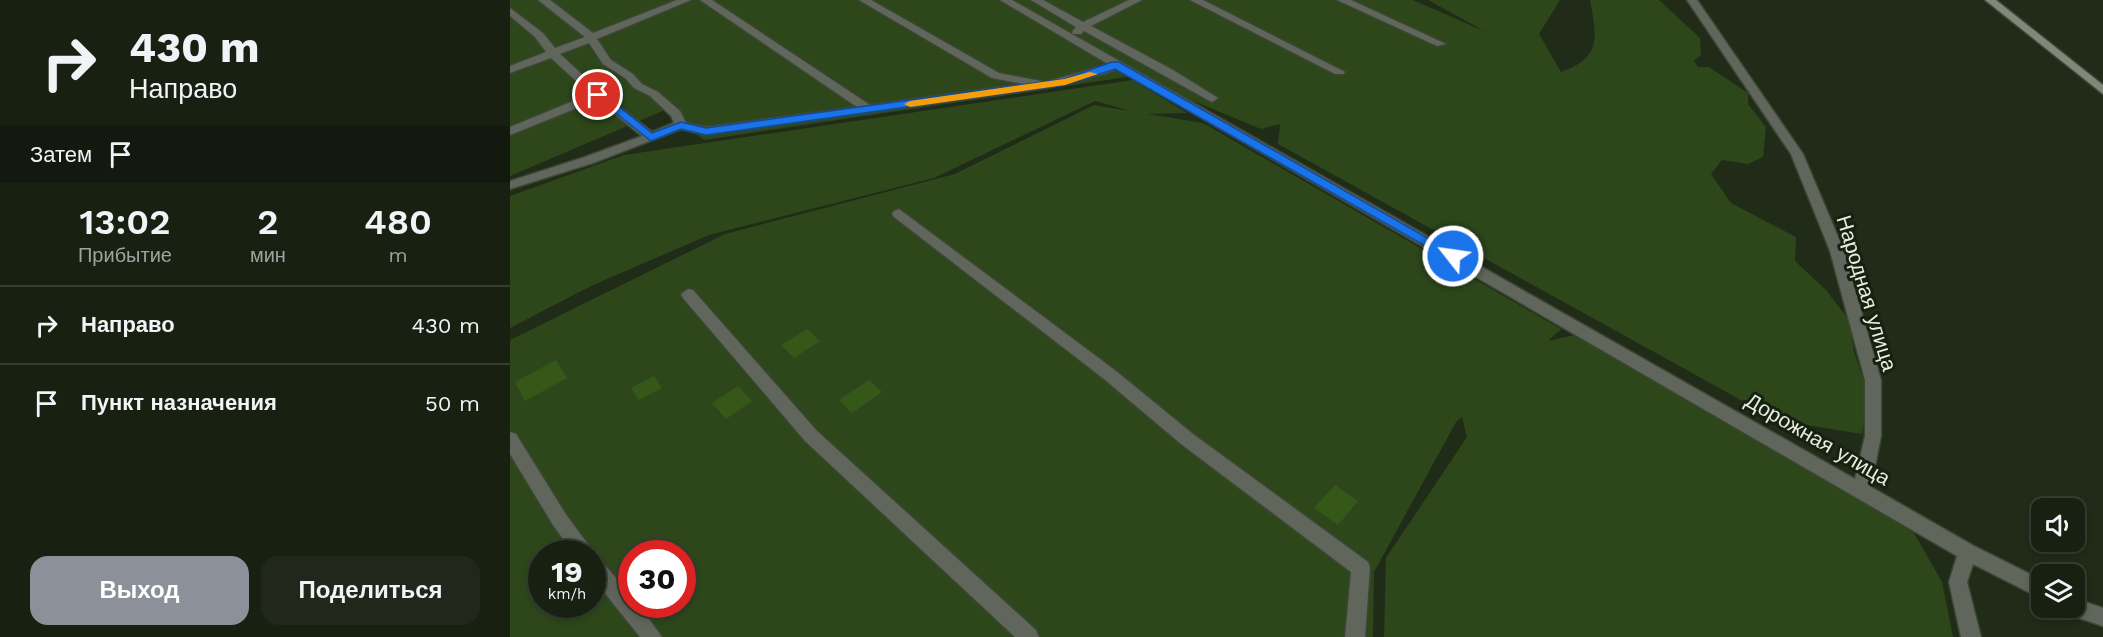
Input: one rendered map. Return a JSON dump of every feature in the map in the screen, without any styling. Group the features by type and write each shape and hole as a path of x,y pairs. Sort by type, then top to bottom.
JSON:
{"main road":[{"path":"1990,0 2103,91"}],"street":[{"path":"543,0 587,32 606,62 629,76 638,86 654,94 676,114 681,125 693,130 706,131 1046,85 1100,72 1116,65"},
{"path":"510,70 686,0"},
{"path":"705,0 868,109"},
{"path":"864,0 996,76 1046,85"},
{"name":"Дорожная улица","path":"1005,0 1967,552 2031,584"},
{"path":"1036,0 1212,98"},
{"path":"1072,39 1082,27 1137,0"},
{"path":"1195,0 1339,72"},
{"path":"1342,0 1441,44"},
{"name":"Народная улица","path":"1692,0 1797,154 1838,250 1873,380 1873,436 1861,491"},
{"path":"511,15 539,35 553,54 598,95 651,138"},
{"path":"510,131 598,95"},
{"path":"510,185 651,138 681,125"},
{"path":"899,214 1110,375 1187,439 1361,568 1354,637"},
{"path":"688,294 811,436 1029,637"},
{"path":"510,440 559,519 575,540"},
{"path":"1967,552 1958,582 1971,637"},
{"path":"606,580 652,637"},
{"path":"2085,611 2103,617"}],"green space":[{"path":"510,0 1413,0 1486,32 1428,0 1560,0 1539,34 1561,72 1584,60 1594,45 1595,35 1590,0 1659,0 1700,38 1701,56 1694,60 1698,67 1709,67 1748,93 1748,104 1766,127 1763,157 1748,164 1722,160 1711,174 1731,203 1796,237 1795,261 1826,290 1849,320 1854,352 1868,393 1862,434 1777,420 1278,144 1280,124 1261,129 1133,76 704,140 665,110 510,176"},
{"path":"1133,80 1187,113 1148,114 1203,123 1561,329 1548,341 1584,333 1914,533 1942,582 1953,637 1384,637 1386,558 1467,437 1462,417 1456,422 1374,572 1373,637 510,637 510,340 725,234 955,174 1094,105 1130,111 1095,101 934,178 709,235 591,286 510,328 510,196 624,155"}],"building":[{"path":"807,329 820,341 794,358 781,345"},
{"path":"556,360 567,378 525,401 515,382"},
{"path":"654,376 662,388 639,400 631,388"},
{"path":"869,380 882,392 852,413 839,400"},
{"path":"738,386 752,401 726,419 712,403"},
{"path":"1335,485 1358,501 1338,525 1314,508"}],"slow traffic":[{"path":"910,104 1065,82 1093,74"}],"route":[{"path":"598,95 651,138 681,125 693,130 706,131 1065,82 1116,65 1192,106 1453,256"}]}
